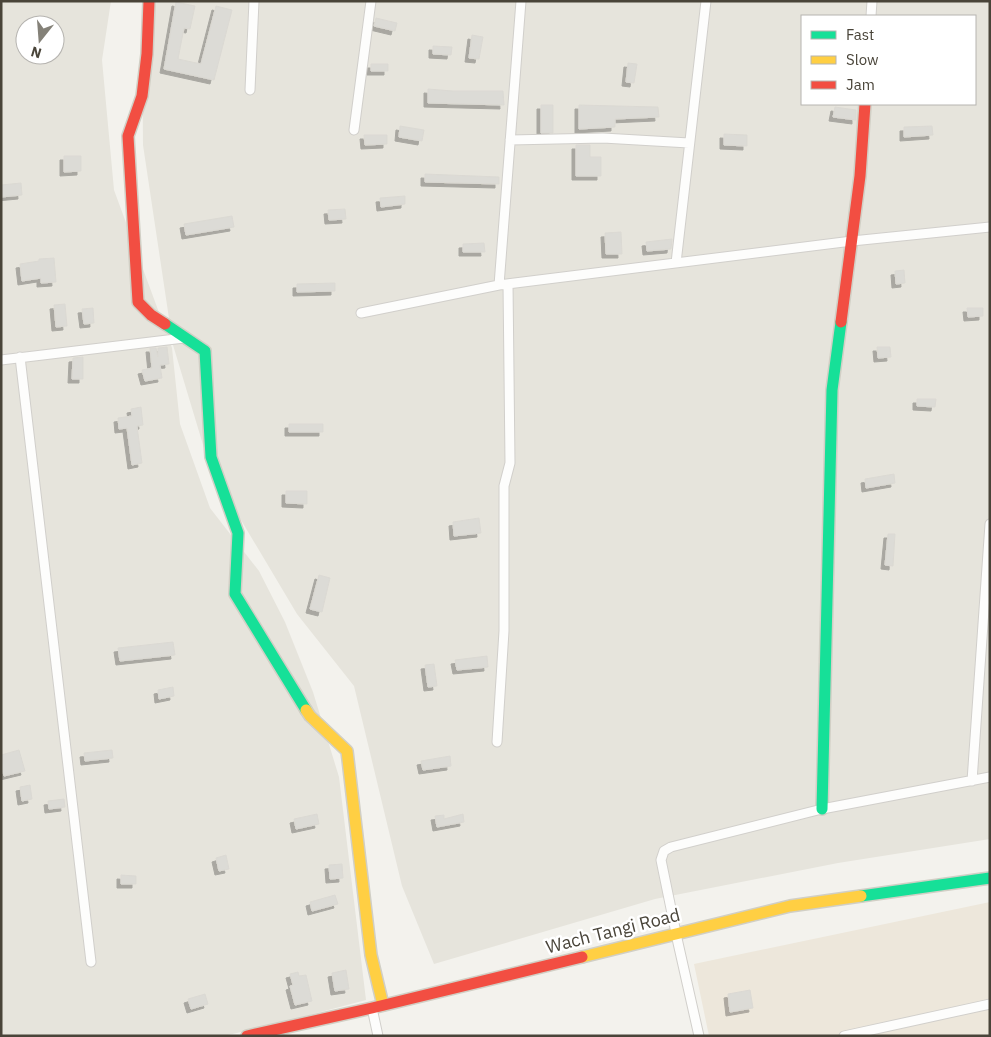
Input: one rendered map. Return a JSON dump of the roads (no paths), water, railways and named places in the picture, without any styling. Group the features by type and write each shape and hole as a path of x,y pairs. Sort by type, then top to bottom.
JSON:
{"street":[{"path":"149,1 147,54 142,96 128,136 138,302 151,315 205,351 211,457 238,533 235,594 310,716 347,751 377,1006 378,1036"},
{"path":"250,90 254,1"},
{"path":"354,130 371,1"},
{"path":"497,742 504,631 504,486 510,463 503,284 510,140 522,1"},
{"path":"676,263 706,1"},
{"path":"871,15 872,1"},
{"path":"822,809 832,390 860,176 865,105"},
{"path":"510,140 603,138 689,143"},
{"path":"362,313 503,284 852,241 989,227 990,216"},
{"path":"1,360 184,338"},
{"path":"20,357 91,962"},
{"path":"972,781 990,524"},
{"path":"699,1036 661,860 664,851 671,847 822,809 990,777"},
{"name":"Wach Tangi Road","path":"247,1036 377,1006 676,931 790,906 990,878"},
{"path":"844,1036 990,1004"}]}
